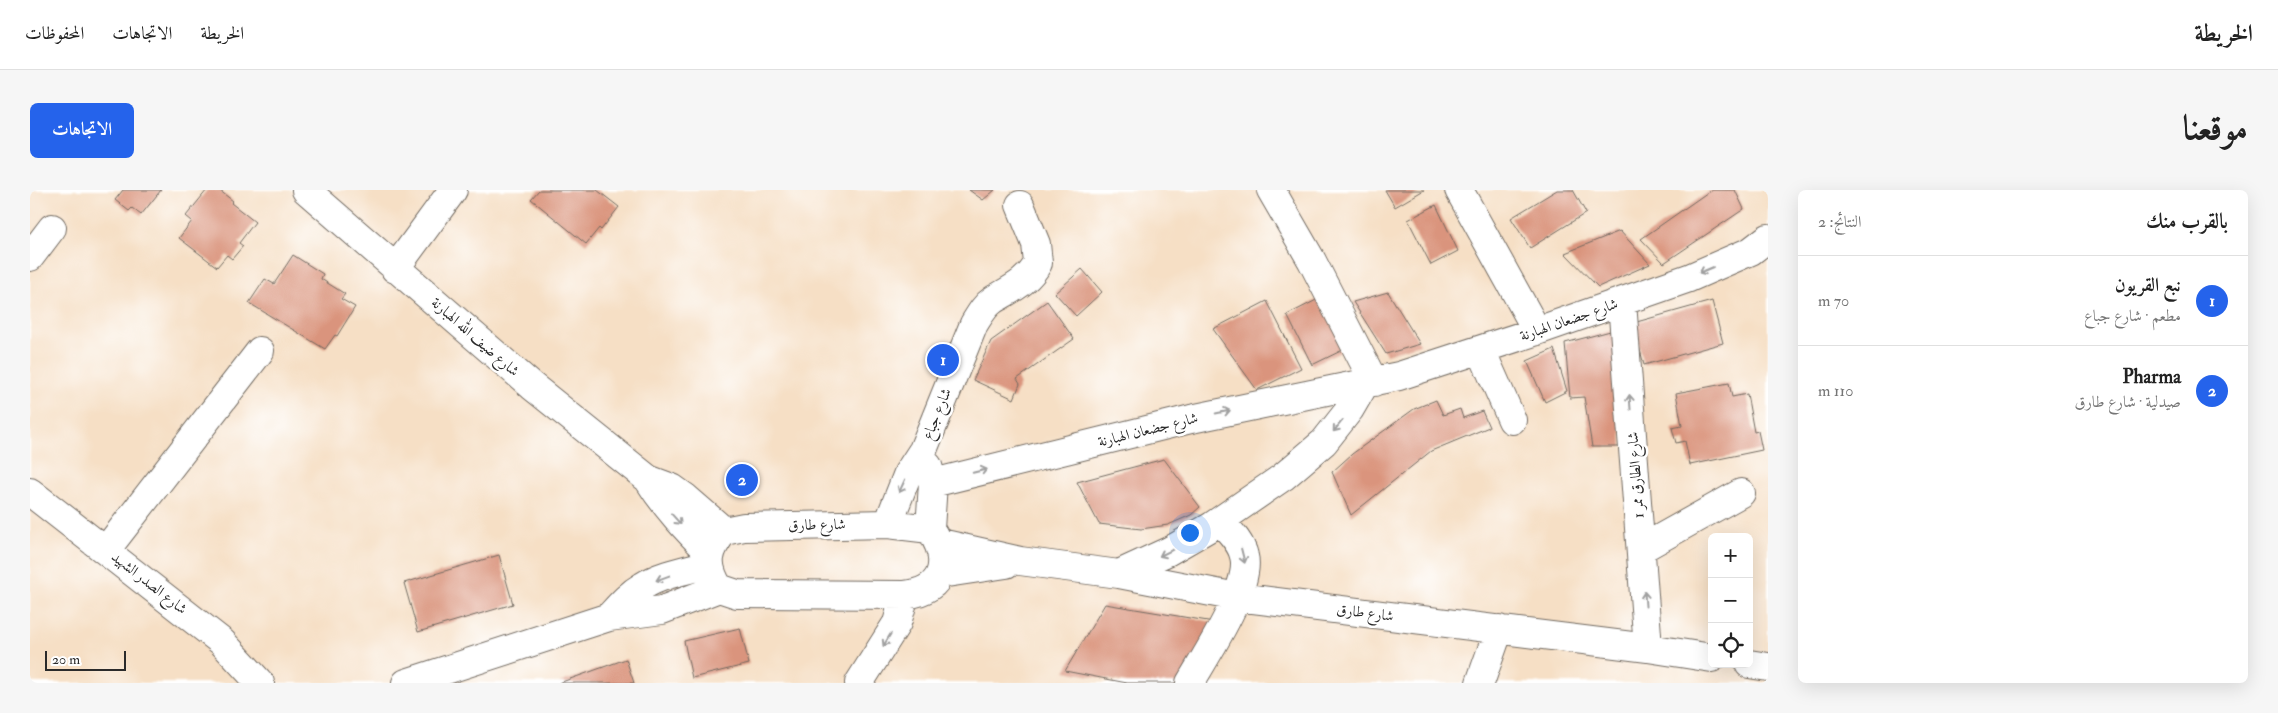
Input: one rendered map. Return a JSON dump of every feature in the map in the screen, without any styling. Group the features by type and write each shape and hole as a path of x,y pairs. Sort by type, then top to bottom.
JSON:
{"street":[{"name":"شارع ضيف الله الهبارنة","path":"306,190 532,386 648,479 663,504 676,520 715,559"},
{"path":"395,269 453,190"},
{"path":"1119,574 1169,551 1220,521 1283,477 1324,442 1369,383 1312,261 1271,190"},
{"path":"1460,190 1537,331"},
{"name":"شارع جباع","path":"888,524 908,473 922,450 974,324 981,312 992,300 1006,294 1027,279 1038,263 1036,244 1020,205"},
{"path":"30,257 52,228"},
{"name":"شارع جضعان الهبارنة","path":"933,483 1191,419 1369,383 1481,350 1622,302 1762,251"},
{"name":"شارع الطارق ممر 1","path":"1622,302 1648,648"},
{"path":"1481,350 1512,420"},
{"path":"106,550 260,351"},
{"name":"شارع جباع","path":"922,450 933,483 935,536"},
{"name":"شارع الصدر الشهيد","path":"30,492 222,642 260,683"},
{"path":"1641,549 1741,493"},
{"path":"1190,683 1237,597 1245,575 1245,556 1233,535 1220,521"},
{"name":"شارع طارق","path":"406,683 609,618 627,598 643,586 715,559 744,527 888,524 1020,561 1119,574 1237,597 1648,648 1708,657"},
{"path":"935,536 943,564 940,574"},
{"name":"شارع طارق","path":"715,559 738,594 905,595 926,590 934,584 940,574 1020,561"},
{"path":"860,683 897,623 905,595"},
{"path":"1480,683 1499,629"},
{"path":"1753,665 1768,667"}],"building":[{"path":"123,190 161,190 141,215 132,208 129,211 115,200"},
{"path":"207,190 219,190 233,201 231,203 255,222 239,243 243,246 232,259 227,255 217,267 179,238 192,221 186,216"},
{"path":"539,190 597,190 619,207 601,230 599,228 586,244 531,199"},
{"path":"969,190 995,190 983,200"},
{"path":"1385,190 1424,190 1395,207"},
{"path":"1557,190 1573,190 1586,213 1530,248 1511,218"},
{"path":"1711,190 1735,190 1744,209 1664,263 1641,239"},
{"path":"1436,205 1458,251 1431,265 1408,220"},
{"path":"1620,231 1650,264 1598,287 1565,253"},
{"path":"293,255 323,274 321,279 345,294 341,299 355,307 337,336 335,335 325,349 249,303 265,279 274,284"},
{"path":"1082,269 1102,292 1076,316 1055,293"},
{"path":"1388,292 1420,344 1386,354 1353,302"},
{"path":"1328,294 1353,345 1312,365 1287,315"},
{"path":"1047,301 1074,339 1017,379 1020,384 1014,399 973,380 991,341"},
{"path":"1267,301 1301,368 1257,390 1213,329"},
{"path":"1712,301 1723,343 1644,365 1633,323"},
{"path":"1618,329 1622,447 1592,447 1584,397 1570,398 1565,343"},
{"path":"1554,349 1567,391 1545,402 1527,361"},
{"path":"1729,383 1732,397 1747,394 1754,432 1758,431 1762,450 1690,465 1685,441 1676,443 1672,428 1682,426 1676,393"},
{"path":"1436,400 1443,415 1460,409 1463,418 1482,411 1489,427 1431,451 1351,515 1332,472 1352,454 1414,409"},
{"path":"1164,459 1200,507 1191,515 1168,525 1141,529 1099,524 1077,482"},
{"path":"499,555 513,604 418,632 404,583"},
{"path":"1105,604 1214,622 1185,683 1127,683 1065,671"},
{"path":"740,628 749,664 692,678 684,641"},
{"path":"626,659 634,683 559,683"}],"place":[{"name":"نبع القريون","path":"943,360"},
{"name":"Pharma","path":"742,480"}]}
